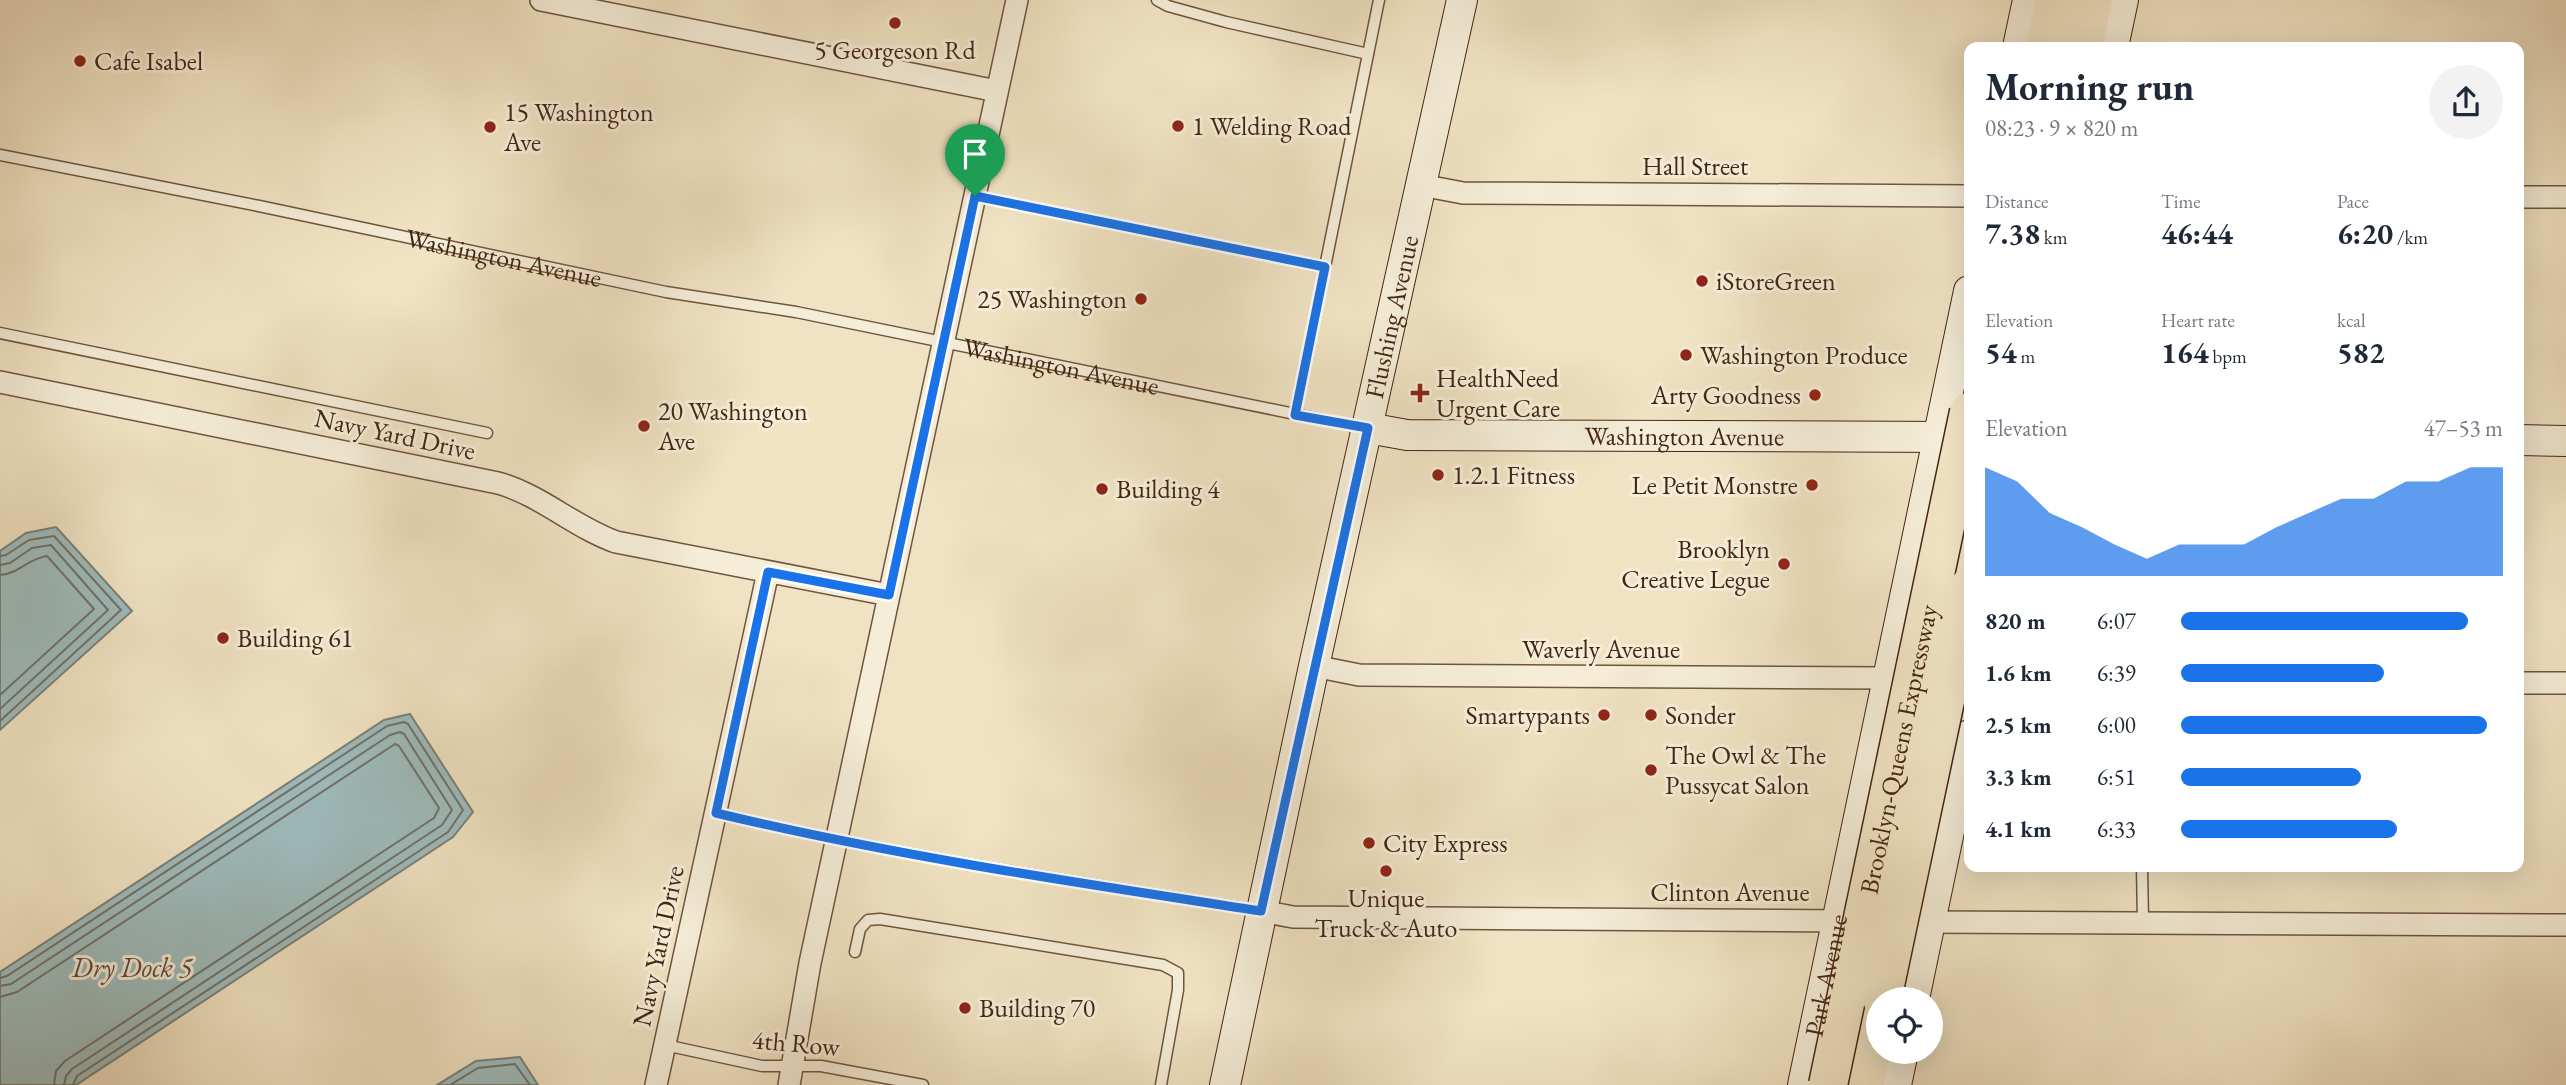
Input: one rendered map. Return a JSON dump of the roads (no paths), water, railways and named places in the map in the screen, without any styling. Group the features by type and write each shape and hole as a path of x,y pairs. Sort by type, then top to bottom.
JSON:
{"highway":[{"path":"2046,42 2055,0"},
{"path":"2083,42 2092,0"},
{"name":"Brooklyn-Queens Expressway","path":"1828,1085 1964,436"},
{"name":"Brooklyn-Queens Expressway","path":"1885,987 1964,611"},
{"path":"1864,1085 1868,1064"}],"main road":[{"name":"Flushing Avenue","path":"1225,1085 1314,666 1359,426 1421,185 1462,0"},
{"path":"2019,42 2028,0"},
{"path":"2114,42 2123,0"},
{"name":"Park Avenue","path":"1803,1085 1964,315"},
{"name":"Washington Avenue","path":"1359,426 1407,435 1964,437"},
{"path":"2524,440 2566,440"},
{"path":"1916,987 1964,758"},
{"path":"1896,1085 1900,1064"}],"street":[{"path":"541,0 998,91"},
{"path":"791,1075 795,1037 1017,0"},
{"name":"Hall Street","path":"1421,185 1462,192 1964,196"},
{"path":"2524,197 2566,197"},
{"name":"Navy Yard Drive","path":"0,382 498,483 546,504 585,528 616,542 889,595"},
{"name":"Navy Yard Drive","path":"656,1085 768,572"},
{"name":"Waverly Avenue","path":"1314,666 1359,675 1888,678"},
{"path":"2524,683 2566,683"},
{"name":"Clinton Avenue","path":"1261,911 1293,917 2566,925"}],"lane":[{"path":"1157,0 1168,6 1226,22 1368,54"},
{"path":"1295,415 1379,0"},
{"name":"Washington Avenue","path":"0,155 259,206 666,292 796,312 1359,426"},
{"path":"975,196 1325,267"},
{"path":"0,333 487,433"},
{"name":"Clinton Avenue","path":"716,813 1005,870 1261,911"},
{"path":"2143,872 2143,923"},
{"path":"855,952 860,929 869,920 880,919 1163,965 1178,973 1178,990 1161,1085"},
{"name":"4th Row","path":"665,1045 791,1075 838,1068 923,1085"}],"water":[{"path":"56,527 132,611 0,730 0,551 26,533"},
{"name":"Dry Dock 5","path":"410,714 473,812 453,837 76,1085 0,1085 0,972 384,720"},
{"path":"520,1057 538,1085 437,1085 476,1061"}],"place":[{"name":"5 Georgeson Rd","path":"895,23"},
{"name":"Cafe Isabel","path":"80,61"},
{"name":"1 Welding Road","path":"1178,126"},
{"name":"15 Washington Ave","path":"490,127"},
{"name":"iStoreGreen","path":"1702,281"},
{"name":"25 Washington","path":"1141,299"},
{"name":"Washington Produce","path":"1686,355"},
{"name":"HealthNeed Urgent Care","path":"1420,393"},
{"name":"Arty Goodness","path":"1815,395"},
{"name":"20 Washington Ave","path":"644,426"},
{"name":"1.2.1 Fitness","path":"1438,475"},
{"name":"Le Petit Monstre","path":"1812,485"},
{"name":"Building 4","path":"1102,489"},
{"name":"Brooklyn Creative Legue","path":"1784,564"},
{"name":"Building 61","path":"223,638"},
{"name":"Smartypants","path":"1604,715"},
{"name":"Sonder","path":"1651,715"},
{"name":"The Owl & The Pussycat Salon","path":"1651,770"},
{"name":"City Express","path":"1369,843"},
{"name":"Unique Truck & Auto","path":"1386,871"},
{"name":"Building 70","path":"965,1008"}]}
